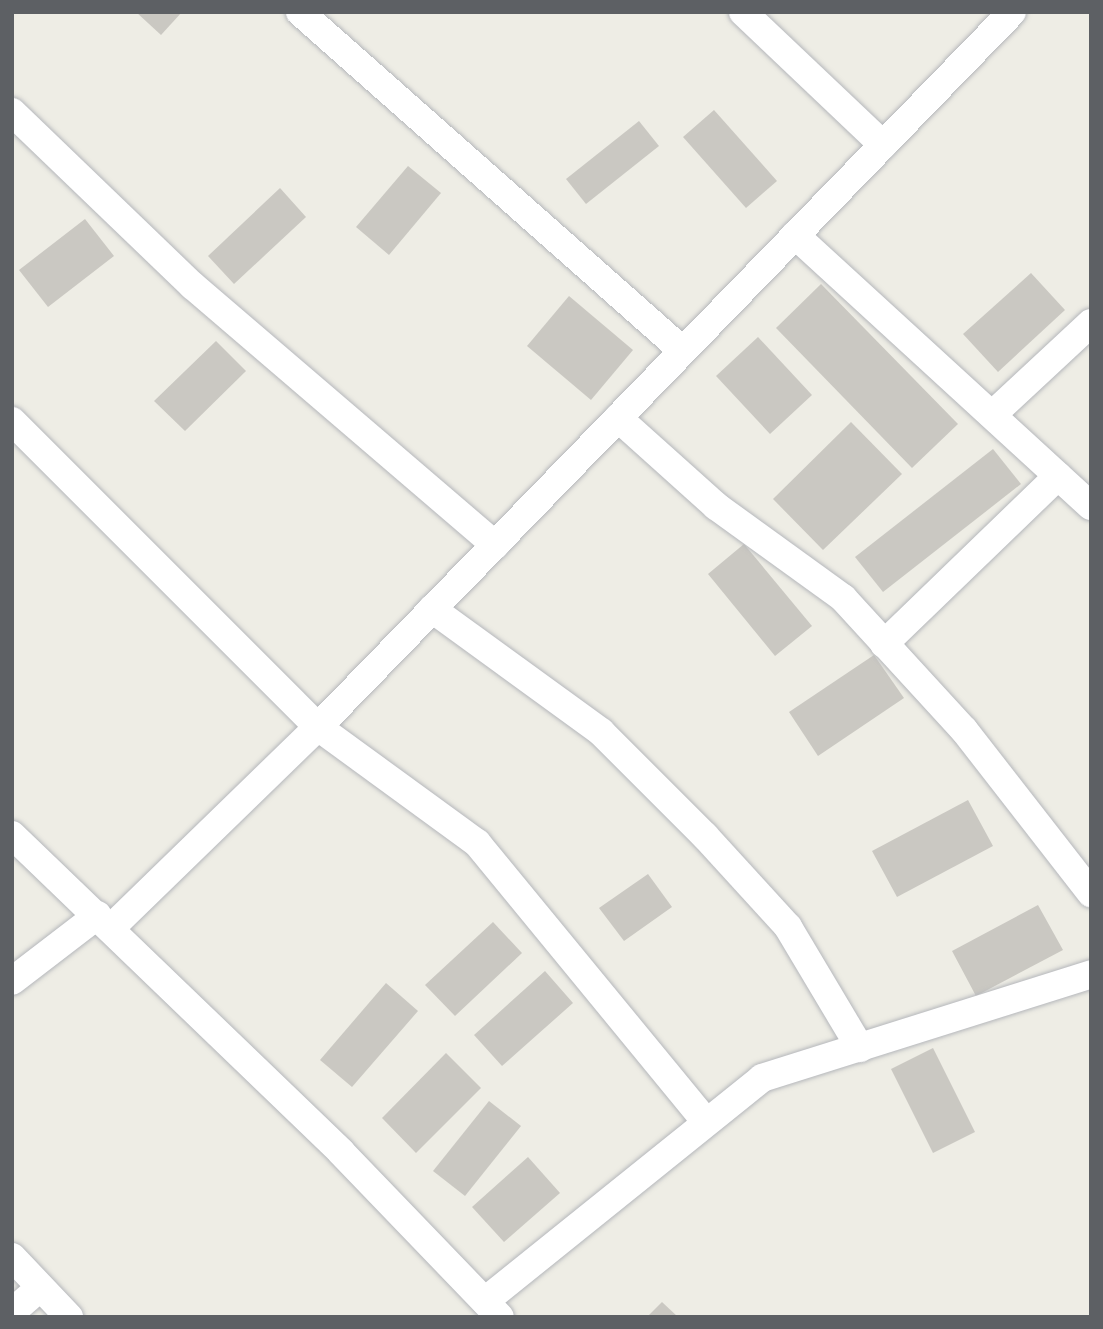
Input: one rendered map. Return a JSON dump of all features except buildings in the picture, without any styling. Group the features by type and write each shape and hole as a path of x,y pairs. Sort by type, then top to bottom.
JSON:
{"street":[{"path":"300,12 683,351"},
{"path":"743,12 883,145"},
{"path":"12,981 105,921 318,727 1012,12"},
{"path":"12,112 193,286 495,545"},
{"path":"795,236 1091,506"},
{"path":"992,415 1091,323"},
{"path":"618,418 716,506 843,598 964,730 1091,893"},
{"path":"12,421 318,727 477,843 705,1121"},
{"path":"884,644 1058,476"},
{"path":"432,609 601,732 705,836 788,927 860,1048"},
{"path":"12,835 105,921 493,1309 705,1121 762,1078 1091,974"},
{"path":"12,1257 69,1317"},
{"path":"12,1312 40,1288"}]}
